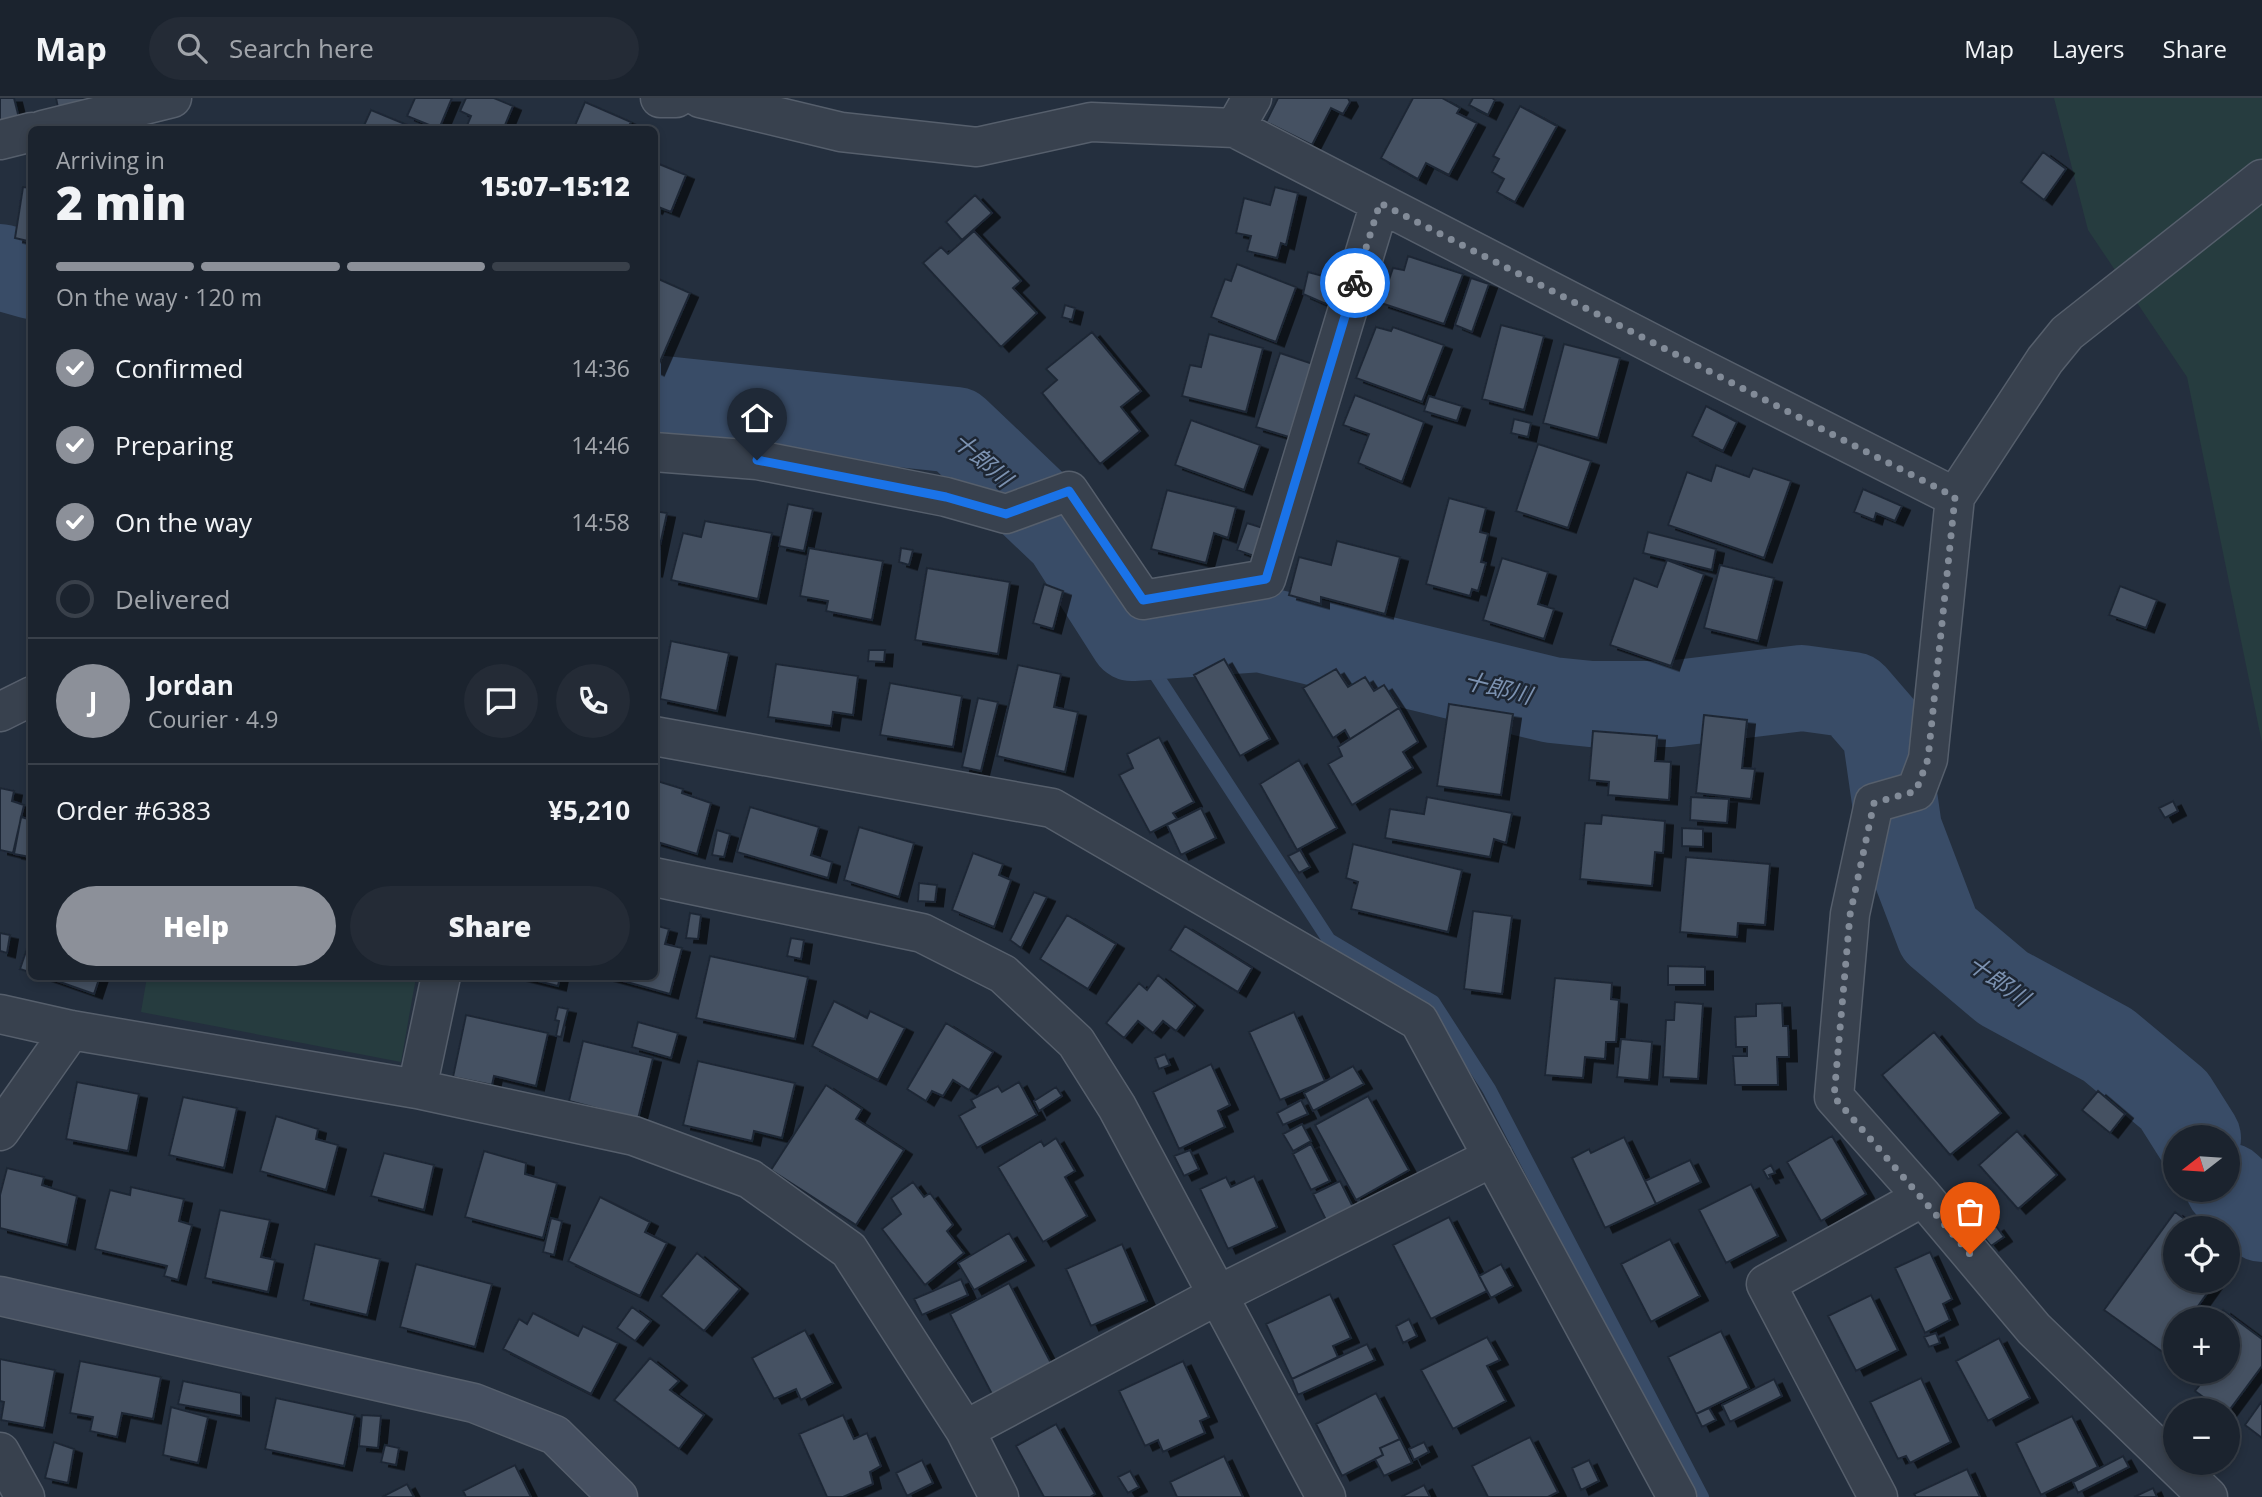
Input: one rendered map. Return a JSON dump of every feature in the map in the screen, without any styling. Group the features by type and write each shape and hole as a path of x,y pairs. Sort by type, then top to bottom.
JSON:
{"street":[{"path":"59,126 172,98"},
{"path":"660,98 676,98"},
{"path":"700,98 841,132 977,147 1091,122 1243,113 1380,203 1955,497"},
{"path":"0,140 28,133"},
{"path":"2208,1497 2034,1329 1923,1197 1834,1097 1850,915 1874,803 1898,797 1928,759 1955,497 2045,360 2067,333 2262,178"},
{"path":"658,452 757,460 946,497 1006,514 1069,491 1143,600 1266,579 1380,203"},
{"path":"0,712 28,698"},
{"path":"658,737 1052,808 1419,1021 1677,1497"},
{"path":"658,878 922,933 1003,974 1076,1042 1117,1107 1326,1497"},
{"path":"417,1089 439,980"},
{"path":"0,1014 71,1030 417,1089 634,1136 750,1179 849,1250 965,1430 999,1497"},
{"path":"0,1131 71,1030"},
{"path":"965,1430 1218,1296 1493,1157"},
{"path":"1864,1492 1766,1284 1923,1197"},
{"path":"0,1296 474,1403 555,1435 618,1497"},
{"path":"0,1452 29,1496"}],"green space":[{"path":"2054,98 2262,98 2262,743 2187,377 2088,230"},
{"path":"146,980 415,980 401,1062 141,1012"}],"building":[{"path":"0,98 14,98 21,126 0,130"},
{"path":"56,98 88,98 89,102 58,108"},
{"path":"415,98 452,98 440,126 432,126 407,116"},
{"path":"466,98 494,98 513,106 505,126 467,126 471,116 460,111"},
{"path":"1278,98 1348,98 1350,102 1343,114 1331,108 1312,145 1266,122"},
{"path":"1413,98 1442,98 1460,108 1457,113 1477,123 1449,175 1426,163 1418,179 1381,158"},
{"path":"1473,98 1495,100 1488,115 1469,105"},
{"path":"585,102 631,122 629,126 575,126"},
{"path":"1520,106 1557,126 1515,202 1497,192 1504,179 1492,172 1499,159 1493,156"},
{"path":"371,110 410,126 364,126"},
{"path":"2043,152 2066,169 2044,200 2021,182"},
{"path":"658,164 686,175 671,212 658,207"},
{"path":"23,187 28,188 28,241 15,238"},
{"path":"1275,187 1298,193 1286,245 1281,243 1277,258 1247,251 1251,236 1236,233 1244,198 1270,205"},
{"path":"975,195 992,213 962,240 946,222"},
{"path":"974,231 1021,281 1013,288 1037,313 1001,347 923,263 941,247 948,254"},
{"path":"1408,256 1463,274 1444,324 1381,303 1393,268 1404,270"},
{"path":"1237,264 1296,287 1276,342 1211,317 1225,279 1231,281"},
{"path":"1308,272 1334,279 1326,304 1303,294"},
{"path":"1471,278 1489,284 1472,332 1455,325"},
{"path":"658,279 690,293 658,366"},
{"path":"1065,305 1075,308 1072,320 1062,317"},
{"path":"1501,325 1544,336 1524,410 1482,399"},
{"path":"1376,327 1391,331 1393,327 1444,345 1422,402 1356,378"},
{"path":"1092,332 1141,391 1121,407 1140,431 1100,464 1042,393 1057,380 1046,369"},
{"path":"1209,334 1263,348 1246,412 1182,396 1190,365 1201,367"},
{"path":"1564,344 1620,358 1598,438 1543,423"},
{"path":"1280,353 1313,364 1289,437 1256,427"},
{"path":"1355,395 1424,422 1402,482 1358,463 1369,434 1343,425"},
{"path":"1429,396 1462,406 1457,421 1424,411"},
{"path":"1706,406 1737,422 1723,451 1692,436"},
{"path":"1514,419 1531,423 1528,437 1511,433"},
{"path":"1191,420 1260,445 1244,490 1175,465"},
{"path":"1538,444 1591,461 1568,528 1516,511"},
{"path":"1716,465 1749,477 1753,468 1791,481 1764,558 1668,525 1687,472 1711,481"},
{"path":"1863,489 1902,506 1895,521 1876,513 1874,520 1854,512"},
{"path":"1167,490 1236,507 1228,538 1214,533 1206,563 1151,549"},
{"path":"1449,498 1486,508 1480,532 1488,534 1481,562 1486,563 1478,591 1472,589 1470,596 1426,584"},
{"path":"788,504 813,509 804,551 779,546"},
{"path":"658,512 667,513 658,555"},
{"path":"705,521 772,533 758,599 671,580 683,533 701,537"},
{"path":"1247,523 1263,528 1254,556 1237,550"},
{"path":"1648,532 1716,549 1712,570 1643,553"},
{"path":"1337,541 1400,557 1385,614 1321,597 1321,604 1289,595 1299,557 1331,565"},
{"path":"809,548 883,561 872,620 826,611 828,601 800,596"},
{"path":"901,548 913,550 909,565 899,562"},
{"path":"1502,558 1548,572 1538,604 1554,609 1544,639 1483,620"},
{"path":"1667,560 1704,574 1671,666 1610,645 1634,578 1657,587"},
{"path":"1720,565 1774,578 1758,641 1704,628"},
{"path":"927,568 1010,582 998,654 915,640"},
{"path":"1044,584 1063,591 1053,629 1033,623"},
{"path":"2120,586 2157,600 2146,628 2109,615"},
{"path":"671,641 729,653 717,711 660,699"},
{"path":"869,650 885,650 884,662 868,661"},
{"path":"1224,659 1270,739 1240,756 1194,675"},
{"path":"776,664 858,676 853,715 833,712 831,726 768,717"},
{"path":"1018,665 1061,674 1054,707 1078,712 1065,772 997,756"},
{"path":"1336,669 1348,687 1365,677 1374,691 1384,685 1399,708 1350,739 1345,730 1333,738 1303,688"},
{"path":"890,683 962,696 953,747 880,735"},
{"path":"978,698 998,702 981,771 962,767"},
{"path":"1449,704 1513,714 1501,795 1437,786"},
{"path":"1399,708 1418,742 1403,752 1413,768 1352,805 1328,764 1342,756 1338,747"},
{"path":"1704,715 1747,720 1742,768 1755,769 1751,799 1696,793"},
{"path":"1593,731 1657,736 1655,761 1671,762 1669,800 1608,795 1609,782 1589,780"},
{"path":"1159,737 1194,802 1173,813 1177,819 1150,833 1119,775 1133,768 1127,754"},
{"path":"1299,760 1337,828 1297,850 1260,784"},
{"path":"658,781 683,789 682,793 711,803 697,854 658,842"},
{"path":"0,788 14,791 12,801 24,805 13,853 0,850"},
{"path":"1427,797 1512,813 1506,843 1494,839 1490,857 1385,838 1390,809 1424,814"},
{"path":"1691,797 1729,799 1727,823 1690,820"},
{"path":"2173,801 2178,811 2165,818 2159,808"},
{"path":"750,807 819,827 811,855 832,862 828,878 737,852"},
{"path":"1201,808 1216,838 1181,855 1167,825"},
{"path":"1602,815 1665,821 1663,853 1655,852 1652,886 1580,879 1585,823 1601,824"},
{"path":"21,817 28,819 28,857 14,854"},
{"path":"859,827 914,843 899,897 844,880"},
{"path":"1682,828 1703,829 1703,847 1682,846"},
{"path":"717,830 730,834 724,857 712,855"},
{"path":"1353,844 1462,870 1448,932 1351,909 1358,882 1346,878"},
{"path":"1300,850 1310,867 1299,873 1288,856"},
{"path":"973,853 1003,864 999,875 1011,880 994,927 952,910"},
{"path":"1686,857 1770,864 1765,925 1738,923 1737,937 1680,932"},
{"path":"919,883 937,885 935,902 918,901"},
{"path":"1034,892 1047,897 1021,948 1010,940"},
{"path":"1473,911 1512,916 1502,994 1464,989"},
{"path":"690,913 701,915 698,939 686,938"},
{"path":"1067,915 1116,944 1088,989 1040,959"},
{"path":"658,926 669,929 665,944 682,948 670,994 619,980 658,980"},
{"path":"1185,926 1252,968 1238,992 1170,950"},
{"path":"0,933 10,935 7,953 0,951"},
{"path":"791,938 804,940 801,959 787,956"},
{"path":"28,946 28,972 20,969"},
{"path":"710,956 808,977 795,1039 696,1018"},
{"path":"1668,966 1705,967 1705,985 1668,985"},
{"path":"1158,975 1195,1006 1176,1031 1163,1021 1153,1033 1138,1021 1124,1038 1106,1023 1139,983 1147,990"},
{"path":"1555,978 1612,983 1611,999 1619,1000 1616,1042 1606,1042 1605,1059 1585,1057 1583,1078 1545,1075"},
{"path":"54,980 99,980 94,994"},
{"path":"534,980 559,980 558,986"},
{"path":"834,1001 867,1018 870,1011 905,1028 878,1080 812,1046"},
{"path":"1675,1002 1703,1004 1698,1079 1663,1077 1666,1020 1674,1020"},
{"path":"1782,1003 1783,1026 1788,1026 1789,1057 1777,1057 1778,1085 1735,1085 1733,1056 1747,1056 1747,1047 1736,1047 1735,1017 1756,1016 1756,1004"},
{"path":"558,1007 568,1009 561,1037 556,1036"},
{"path":"1294,1012 1325,1081 1280,1100 1249,1032"},
{"path":"466,1015 548,1033 536,1086 494,1076 492,1085 453,1077"},
{"path":"638,1022 678,1033 671,1058 632,1047"},
{"path":"946,1023 993,1052 969,1090 953,1080 943,1096 932,1091 926,1101 907,1089"},
{"path":"1934,1032 2001,1113 1950,1155 1882,1075"},
{"path":"1621,1039 1652,1042 1649,1080 1617,1077"},
{"path":"583,1041 653,1058 638,1119 569,1101"},
{"path":"1165,1054 1170,1065 1159,1069 1155,1058"},
{"path":"698,1061 795,1083 782,1138 754,1131 752,1141 683,1125"},
{"path":"1211,1064 1230,1105 1218,1111 1225,1127 1179,1149 1153,1092"},
{"path":"1353,1066 1364,1084 1313,1111 1304,1093"},
{"path":"77,1082 139,1094 128,1151 66,1139"},
{"path":"1019,1082 1037,1115 977,1148 959,1116 975,1107 971,1100 998,1086 1002,1092"},
{"path":"826,1085 862,1109 856,1119 904,1150 856,1225 771,1170"},
{"path":"1056,1087 1062,1096 1039,1111 1034,1101"},
{"path":"2098,1091 2125,1114 2110,1133 2082,1110"},
{"path":"1368,1096 1409,1170 1356,1200 1315,1125"},
{"path":"183,1097 237,1108 224,1168 169,1155"},
{"path":"1301,1100 1308,1114 1283,1125 1277,1113"},
{"path":"276,1116 318,1129 316,1139 338,1145 326,1190 260,1171"},
{"path":"1302,1124 1311,1141 1293,1151 1283,1134"},
{"path":"2017,1131 2057,1175 2018,1209 1979,1165"},
{"path":"1832,1136 1866,1194 1821,1221 1787,1162"},
{"path":"1624,1137 1656,1204 1605,1228 1572,1158 1589,1149 1591,1153"},
{"path":"1056,1138 1075,1171 1065,1177 1087,1216 1043,1242 998,1167 1041,1141 1044,1146"},
{"path":"1311,1144 1330,1181 1311,1190 1293,1154"},
{"path":"1190,1150 1199,1169 1184,1176 1174,1156"},
{"path":"484,1151 526,1163 525,1174 557,1183 543,1238 465,1217"},
{"path":"384,1153 434,1165 424,1210 371,1196"},
{"path":"1690,1160 1701,1182 1656,1204 1645,1181"},
{"path":"1771,1165 1775,1173 1769,1175 1771,1178 1768,1179 1763,1170"},
{"path":"7,1168 44,1177 42,1185 77,1196 67,1245 0,1228 0,1195"},
{"path":"1254,1176 1277,1227 1228,1249 1200,1189 1226,1177 1231,1187"},
{"path":"1340,1181 1353,1207 1326,1220 1313,1194"},
{"path":"913,1182 924,1197 930,1193 953,1225 947,1231 964,1253 925,1285 882,1229 901,1214 891,1198"},
{"path":"1751,1184 1778,1236 1726,1263 1699,1210"},
{"path":"131,1187 184,1199 179,1221 192,1225 178,1280 164,1276 167,1266 95,1249 110,1190 130,1195"},
{"path":"600,1197 650,1222 645,1232 667,1243 640,1296 568,1261"},
{"path":"220,1210 270,1220 261,1257 275,1260 268,1292 205,1278"},
{"path":"1449,1217 1487,1291 1431,1319 1393,1245"},
{"path":"551,1218 562,1221 554,1255 543,1252"},
{"path":"1996,1226 2004,1237 1991,1246 1982,1235"},
{"path":"2163,1229 2163,1293 2207,1293 2197,1307 2163,1307 2163,1352 2104,1310"},
{"path":"1009,1233 1026,1261 974,1290 958,1263"},
{"path":"1670,1239 1700,1296 1651,1322 1621,1264"},
{"path":"315,1244 380,1259 367,1315 303,1300"},
{"path":"1122,1244 1147,1301 1091,1326 1066,1269"},
{"path":"1930,1252 1952,1299 1943,1304 1950,1320 1925,1333 1895,1268"},
{"path":"697,1253 740,1289 704,1331 661,1296"},
{"path":"416,1264 492,1284 475,1347 400,1327"},
{"path":"1501,1264 1513,1286 1491,1298 1479,1276"},
{"path":"961,1279 968,1295 922,1315 914,1299"},
{"path":"1009,1283 1052,1365 993,1396 950,1314"},
{"path":"1330,1294 1351,1338 1333,1346 1338,1357 1292,1379 1266,1324"},
{"path":"1871,1295 1898,1350 1856,1371 1828,1316"},
{"path":"632,1307 651,1321 635,1341 617,1328"},
{"path":"533,1313 578,1336 583,1326 618,1343 591,1394 503,1349 519,1319 527,1324"},
{"path":"1409,1319 1417,1336 1403,1343 1396,1326"},
{"path":"2240,1323 2262,1339 2262,1366 2238,1398 2205,1398 2195,1391 2200,1384 2240,1384"},
{"path":"805,1330 833,1383 801,1400 796,1389 774,1399 752,1358"},
{"path":"1721,1331 1749,1388 1696,1414 1668,1357"},
{"path":"1936,1333 1940,1343 1929,1347 1924,1337"},
{"path":"1487,1337 1500,1360 1487,1366 1506,1401 1453,1429 1421,1370"},
{"path":"1999,1338 2030,1398 1988,1421 1956,1361"},
{"path":"1367,1344 1375,1360 1298,1395 1292,1379"},
{"path":"650,1358 679,1381 670,1390 704,1415 679,1449 614,1400"},
{"path":"0,1359 55,1370 44,1428 1,1420 4,1402 0,1401"},
{"path":"80,1361 161,1377 153,1419 122,1413 117,1437 90,1431 93,1417 70,1413"},
{"path":"1183,1361 1209,1417 1200,1421 1205,1433 1163,1452 1158,1440 1145,1446 1119,1391"},
{"path":"1921,1378 1951,1442 1910,1463 1906,1456 1898,1459 1870,1402"},
{"path":"1774,1379 1782,1396 1730,1422 1722,1405"},
{"path":"183,1381 241,1393 241,1416 178,1404"},
{"path":"1376,1393 1400,1439 1380,1448 1383,1455 1342,1476 1316,1424"},
{"path":"276,1398 355,1415 344,1466 265,1449"},
{"path":"2262,1401 2262,1438 2245,1425"},
{"path":"171,1407 208,1417 198,1463 163,1455"},
{"path":"1709,1408 1716,1420 1702,1427 1696,1414"},
{"path":"362,1415 381,1416 378,1448 359,1446"},
{"path":"843,1415 854,1439 867,1433 881,1466 870,1472 873,1484 843,1497 827,1497 799,1434"},
{"path":"2072,1416 2098,1467 2041,1495 2016,1443"},
{"path":"1056,1424 1095,1494 1090,1497 1044,1497 1016,1446"},
{"path":"1530,1437 1558,1492 1548,1497 1488,1497 1472,1466"},
{"path":"1400,1439 1412,1463 1384,1476 1375,1459 1383,1455 1380,1448"},
{"path":"54,1442 74,1449 68,1483 45,1478"},
{"path":"1424,1442 1429,1452 1414,1460 1409,1449"},
{"path":"385,1445 399,1448 396,1465 381,1462"},
{"path":"1224,1456 1243,1497 1177,1497 1170,1482"},
{"path":"2123,1456 2129,1467 2078,1493 2073,1482"},
{"path":"922,1460 933,1483 907,1496 896,1473"},
{"path":"1589,1460 1599,1481 1581,1490 1572,1468"},
{"path":"515,1465 531,1497 466,1497 463,1491"},
{"path":"1967,1469 1980,1497 1916,1497 1914,1494"},
{"path":"1130,1471 1139,1487 1128,1493 1118,1477"},
{"path":"407,1484 414,1497 382,1497"},
{"path":"1424,1485 1430,1497 1401,1497"},
{"path":"2153,1488 2157,1497 2134,1497"}],"waterway":[{"name":"十郎川","path":"0,267 28,275"},
{"name":"十郎川","path":"658,398 956,430 1067,536 1132,638 1260,629 1552,700 1591,704 1669,704 1802,688 1853,695 1885,732 1899,829 1939,934 2003,988 2108,1045 2174,1100 2190,1125"},
{"path":"1132,638 1329,940 1433,1002 1489,1089 1702,1497"},
{"name":"十郎川","path":"2240,1198 2262,1219"}],"way so far":[{"path":"1355,283 1380,203 1955,497 1928,759 1916,791 1874,803 1850,915 1834,1097 1970,1254"}],"route":[{"path":"757,460 946,497 1006,514 1069,491 1143,600 1266,579 1355,283"}]}
